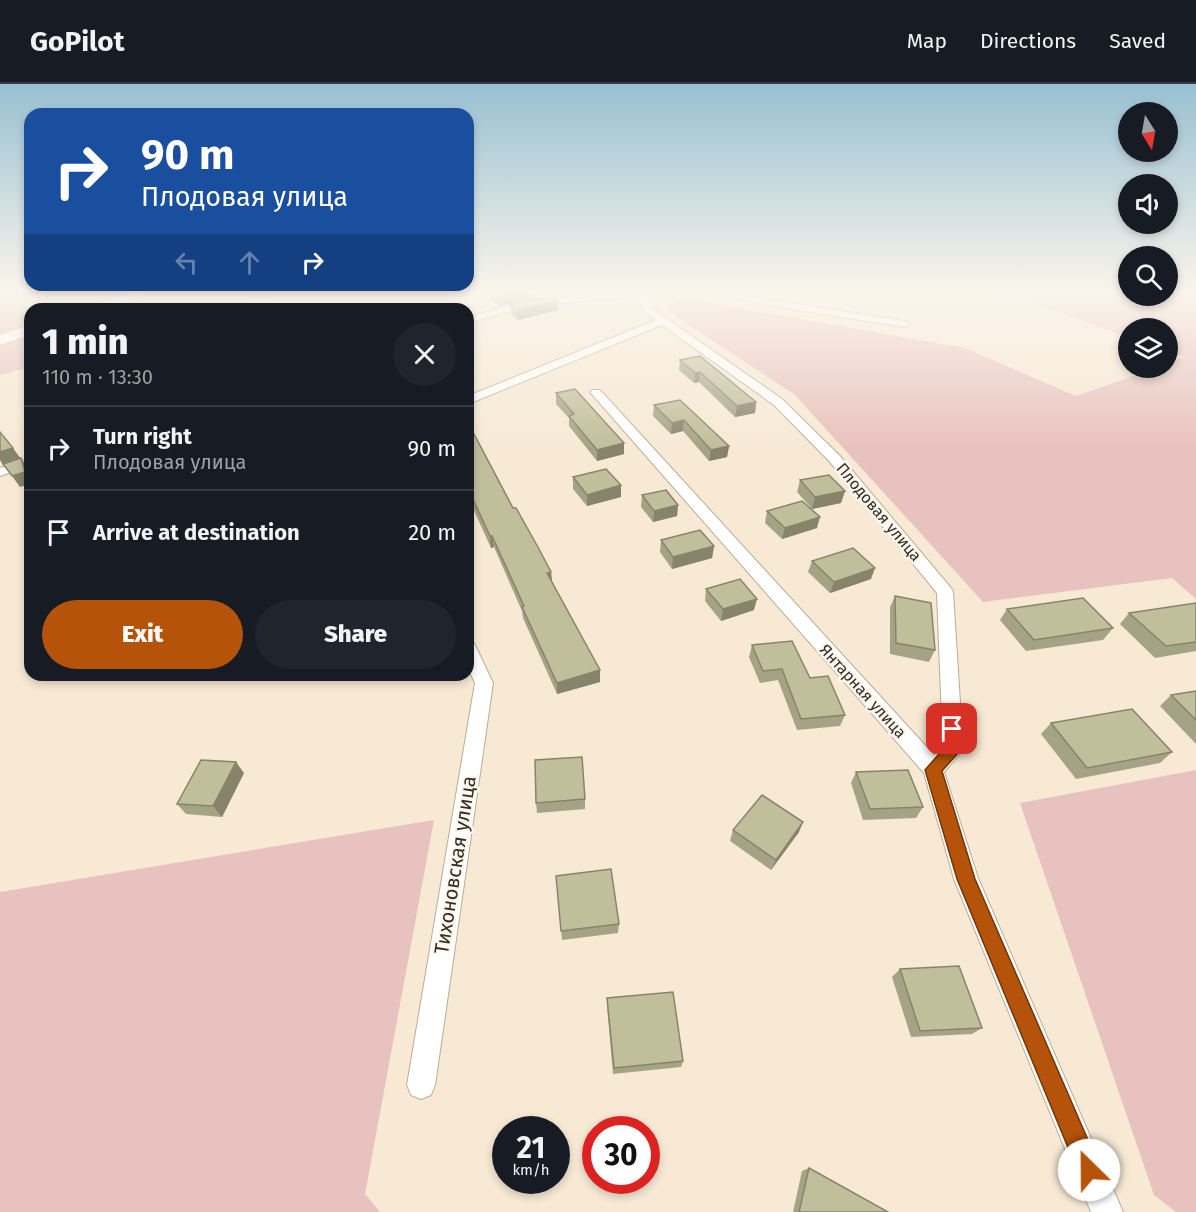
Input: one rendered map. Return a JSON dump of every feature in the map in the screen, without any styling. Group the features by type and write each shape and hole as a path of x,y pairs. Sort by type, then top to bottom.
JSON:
{"street":[{"path":"474,398 610,343"},
{"name":"Плодовая улица","path":"694,343 778,402 834,459 945,592 953,750 933,770"},
{"name":"Янтарная улица","path":"596,392 933,770 966,879 1107,1212"},
{"path":"0,472 24,464"},
{"name":"Тихоновская улица","path":"421,1085 484,683 474,661"}],"shaded area":[{"path":"24,343 24,369 0,375 0,345"},
{"path":"716,343 935,343 965,348 1076,396 1127,378 1178,378 1178,359 1184,357 1178,355 1178,343 1196,343 1196,599 1172,578 983,602 795,395"},
{"path":"1196,770 1196,1212 1176,1212 1154,1195 1020,803"},
{"path":"434,820 365,1194 380,1212 0,1212 0,892"}],"building":[{"path":"700,356 756,402 737,406 700,372 695,373 680,360"},
{"path":"575,389 624,443 597,450 569,416 574,414 556,393"},
{"path":"680,400 729,446 711,450 684,420 672,423 654,405"},
{"path":"0,432 13,448 0,452"},
{"path":"474,434 513,508 516,508 539,549 551,572 547,573 600,670 557,683 522,607 524,606 474,501"},
{"path":"21,458 24,472 12,476 3,464"},
{"path":"606,469 621,485 587,495 573,477"},
{"path":"829,475 845,491 815,497 800,480"},
{"path":"666,490 678,505 654,511 642,495"},
{"path":"802,501 820,517 785,528 767,511"},
{"path":"700,530 714,546 673,557 661,540"},
{"path":"853,548 875,568 834,582 812,561"},
{"path":"740,579 757,599 723,609 706,589"},
{"path":"895,596 931,603 935,650 896,643"},
{"path":"1083,598 1113,628 1034,640 1007,609"},
{"path":"1196,603 1196,642 1166,646 1129,613"},
{"path":"792,641 810,678 828,676 845,715 801,719 782,669 763,671 752,645"},
{"path":"1196,691 1196,720 1171,695"},
{"path":"1132,709 1172,752 1087,768 1051,723"},
{"path":"582,757 585,799 536,803 535,760"},
{"path":"201,760 236,762 213,806 177,804"},
{"path":"908,770 923,807 870,809 856,772"},
{"path":"762,795 803,822 776,860 733,830"},
{"path":"611,869 619,924 561,931 556,876"},
{"path":"959,966 982,1028 920,1031 900,969"},
{"path":"673,992 683,1061 614,1068 607,998"},
{"path":"809,1168 888,1212 799,1212"}],"route":[{"path":"952,729 953,750 933,770 966,879 1089,1170"}]}
